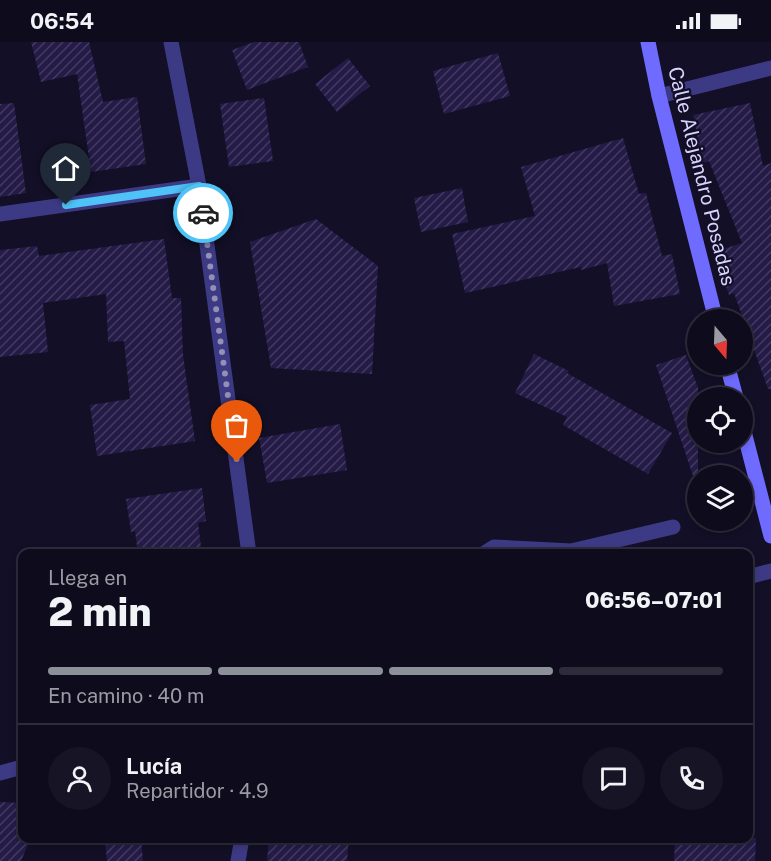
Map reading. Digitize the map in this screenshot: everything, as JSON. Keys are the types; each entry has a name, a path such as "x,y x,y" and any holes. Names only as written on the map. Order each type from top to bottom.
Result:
{"street":[{"path":"171,42 199,186 248,549"},
{"name":"Calle Alejandro Posadas","path":"648,42 659,96 713,309"},
{"path":"659,96 771,68"},
{"path":"0,214 199,186"},
{"path":"750,453 771,536"},
{"path":"580,549 673,527"},
{"path":"492,549 495,547 533,549"},
{"path":"753,576 771,572"},
{"path":"0,773 18,768"},
{"path":"238,861 241,843"}],"building":[{"path":"31,42 89,42 103,102 137,97 146,164 91,172 77,74 41,82"},
{"path":"254,42 299,42 308,67 247,90 232,50"},
{"path":"498,53 510,96 444,114 433,71"},
{"path":"348,58 370,86 337,112 315,84"},
{"path":"264,98 273,161 229,167 220,104"},
{"path":"14,103 26,193 0,197 0,104"},
{"path":"750,103 763,166 771,163 771,389 768,389 753,347 753,309 740,309 734,293 729,295 714,252 742,243 709,161 703,163 693,115"},
{"path":"623,138 639,194 646,193 662,256 672,254 680,294 614,306 607,263 465,293 452,234 535,216 521,167"},
{"path":"462,188 468,222 421,232 414,198"},
{"path":"316,219 378,266 372,374 271,368 250,242"},
{"path":"164,239 172,298 181,298 183,355 195,441 97,456 90,405 130,399 124,341 108,342 106,294 43,303 48,352 0,357 0,250 37,246 39,256"},
{"path":"534,354 569,371 567,373 672,433 648,474 563,425 567,417 515,393"},
{"path":"686,355 687,375 693,375 698,387 687,387 687,453 698,453 698,465 689,465 656,365"},
{"path":"340,424 347,470 267,483 259,438"},
{"path":"202,488 206,521 198,523 201,549 137,549 135,531 131,532 126,499"},
{"path":"0,802 18,803 18,843 29,843 21,861 0,861"},
{"path":"753,838 756,838 755,861 674,861 675,843 753,843"},
{"path":"105,843 141,843 143,861 107,861"},
{"path":"269,843 349,843 347,861 267,861"}],"way so far":[{"path":"203,213 237,462"}],"route":[{"path":"66,205 199,186 203,213"}]}
